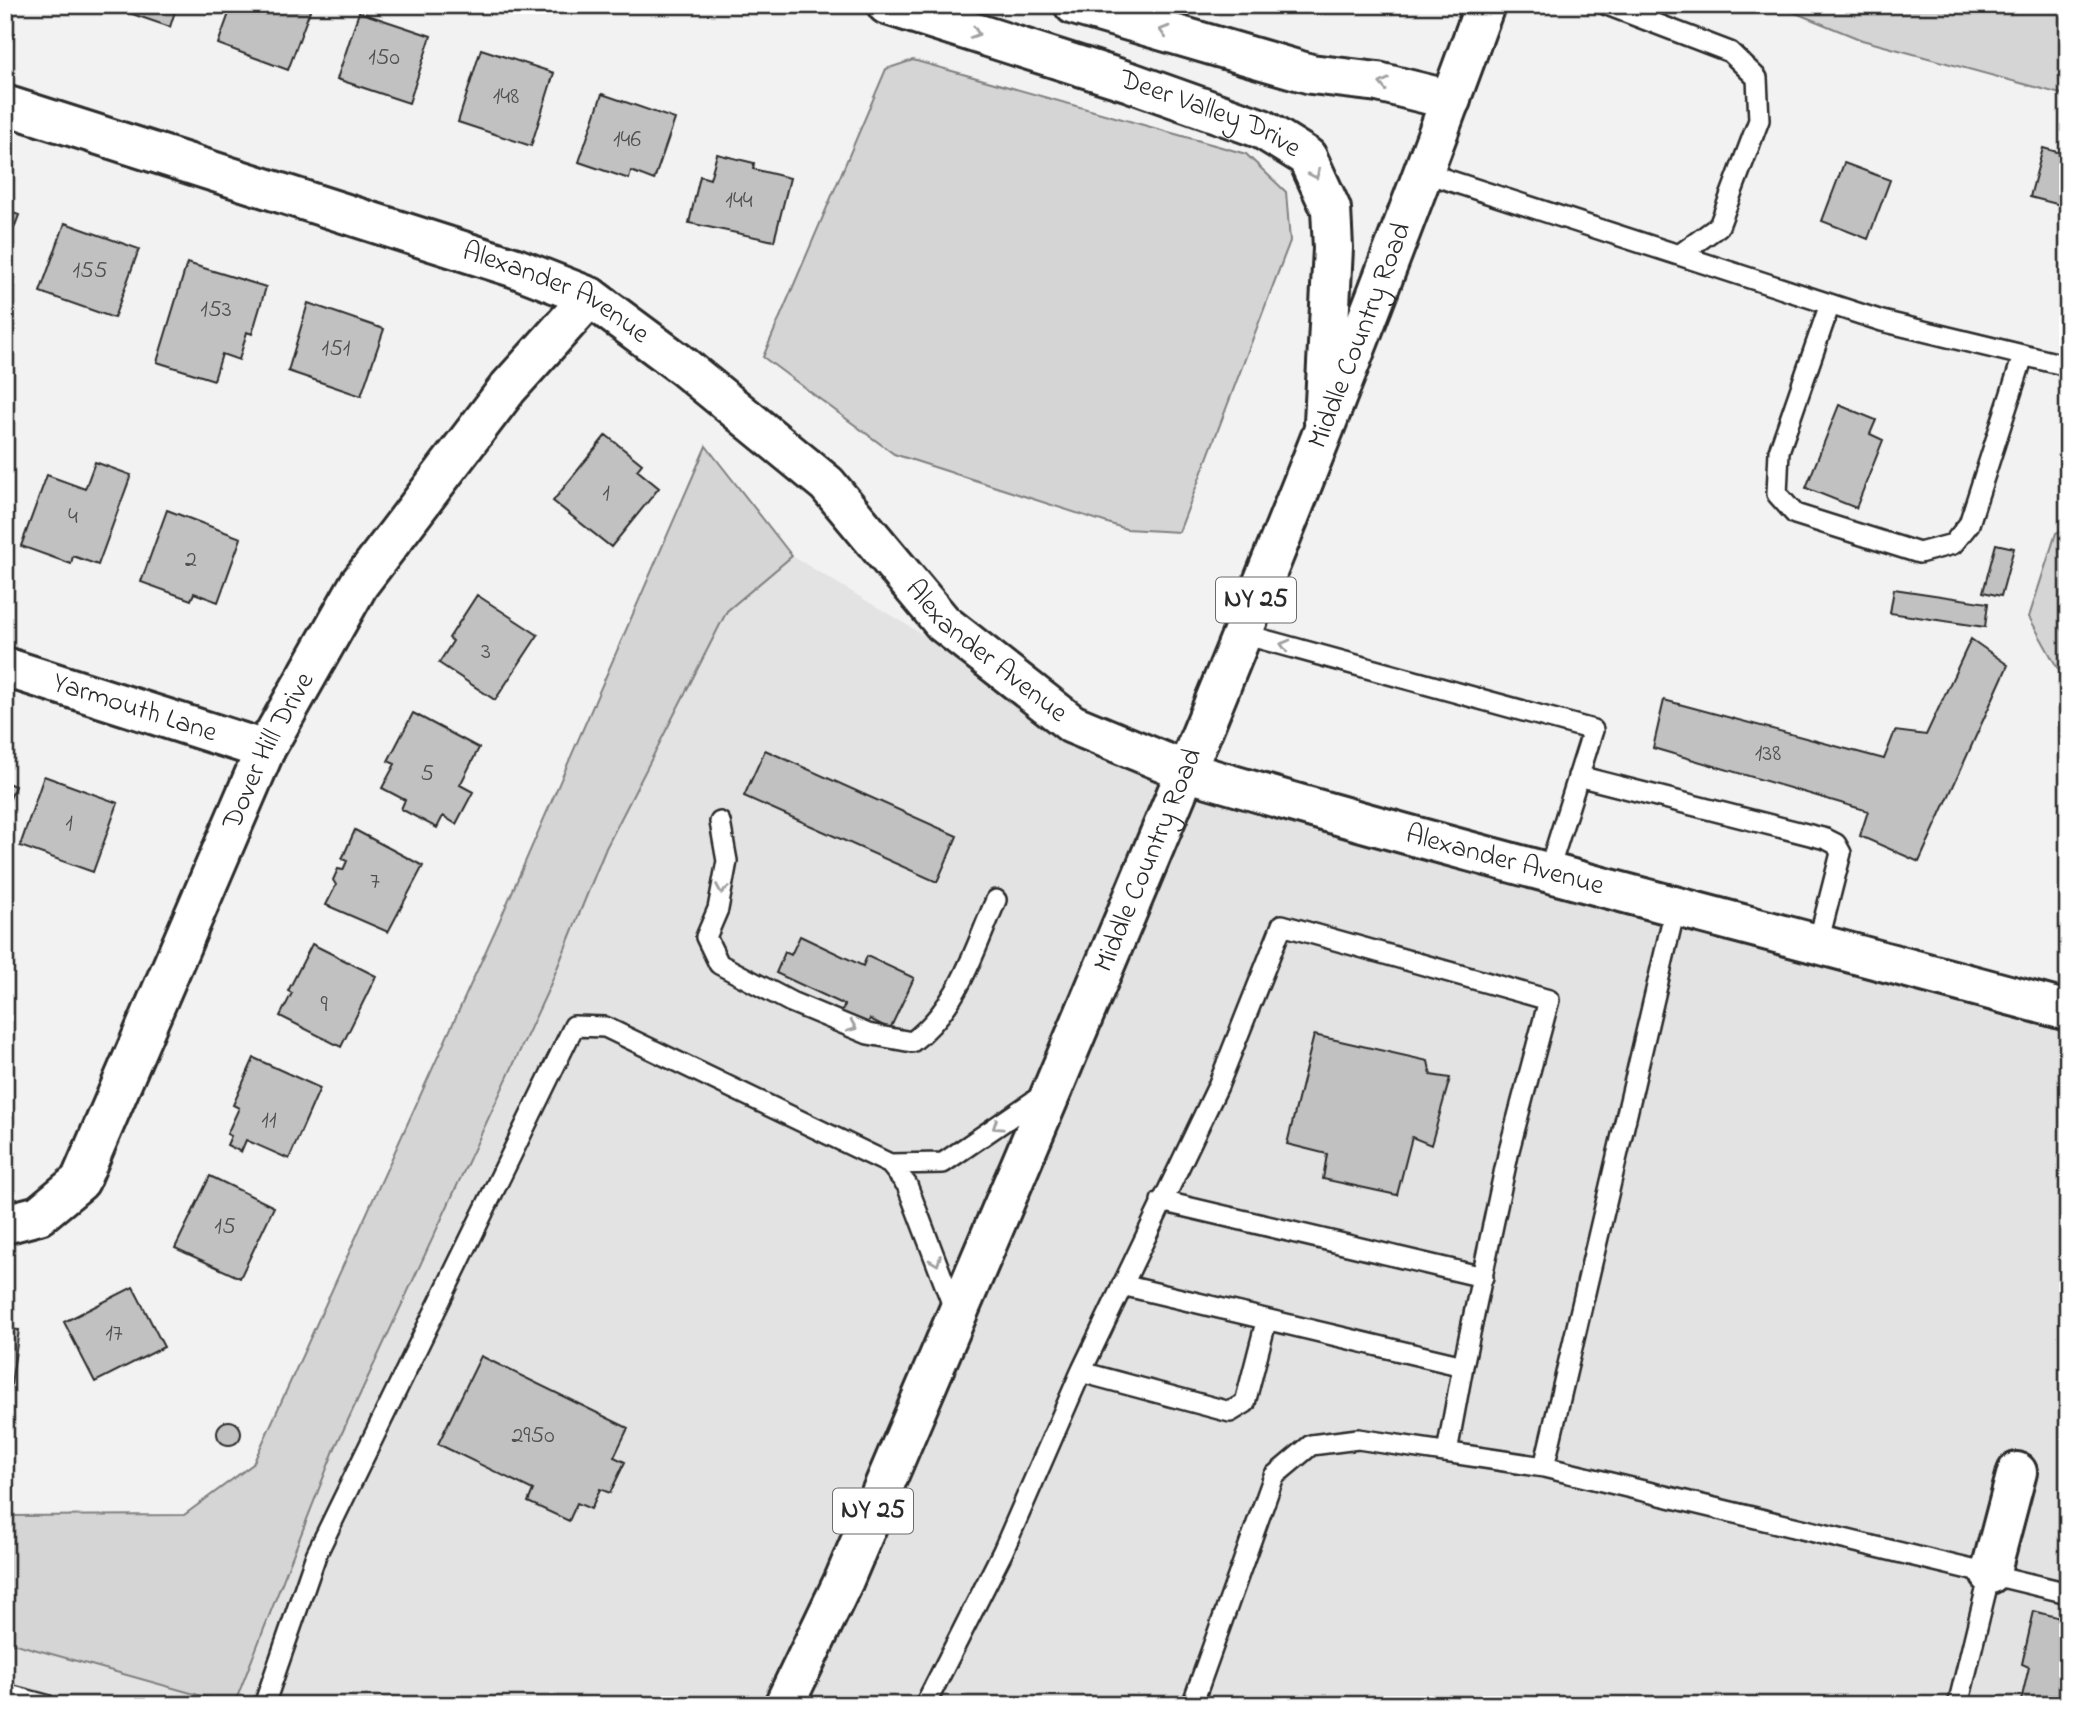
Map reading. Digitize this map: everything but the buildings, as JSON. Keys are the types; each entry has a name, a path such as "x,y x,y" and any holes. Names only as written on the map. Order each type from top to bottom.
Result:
{"street":[{"name":"Deer Valley Drive","path":"887,5 1130,82 1262,129 1307,157 1331,209 1324,428"},
{"path":"1074,5 1311,74 1378,82 1451,100"},
{"name":"Middle Country Road","path":"784,1705 844,1580 1188,772 1426,173 1485,5"},
{"name":"Alexander Avenue","path":"5,105 516,268 590,297 683,366 827,484 943,623 1072,724 1188,772 1432,843 1676,905 2068,1011"},
{"name":"Dover Hill Drive","path":"5,1224 39,1215 80,1181 265,750 359,584 508,388 590,297"},
{"name":"Yarmouth Lane","path":"5,667 265,750"},
{"path":"1990,1574 2017,1472"}],"lane":[{"path":"1607,5 1730,52 1757,78 1759,120 1719,226 1679,255"},
{"path":"1426,173 1882,321 2068,366"},
{"path":"1830,304 1779,451 1777,494 1796,514 1919,553 1953,544 1969,524 2023,356"},
{"path":"1243,634 1593,730 1548,873"},
{"path":"1578,776 1836,844 1841,853 1818,943"},
{"path":"720,822 727,861 718,909 706,937 719,964 791,1002 868,1034 912,1042 934,1025 955,996 996,900"},
{"path":"1544,1467 1676,905"},
{"path":"925,1705 1003,1551 1122,1285 1218,1086 1282,925 1549,1000 1508,1150 1447,1452"},
{"path":"264,1705 316,1555 575,1026 605,1027 890,1164 907,1185 957,1315"},
{"path":"890,1164 943,1163 1054,1088"},
{"path":"1161,1202 1483,1277"},
{"path":"1122,1285 1266,1322 1463,1366"},
{"path":"1082,1372 1230,1412 1245,1403 1266,1322"},
{"path":"1192,1705 1274,1476 1311,1445 1358,1439 1544,1467 2068,1593"},
{"path":"1958,1705 1990,1574"},
{"path":"5,1694 46,1705"}],"shaded area":[{"path":"1776,5 2068,5 2068,96 1862,40"},
{"path":"913,60 1246,154 1286,192 1290,241 1179,532 1126,529 894,454 763,357 886,69"},
{"path":"706,446 792,556 727,611 606,848 549,988 335,1448 234,1705 5,1641 5,1516 184,1515 253,1464 499,922"},
{"path":"2068,527 2068,672 2058,669 2029,617 2056,533"},
{"path":"792,556 1072,724 2068,1011 2068,1705 234,1705 335,1448 549,988 606,848 727,611"},
{"path":"5,1638 231,1705 5,1705"}]}
